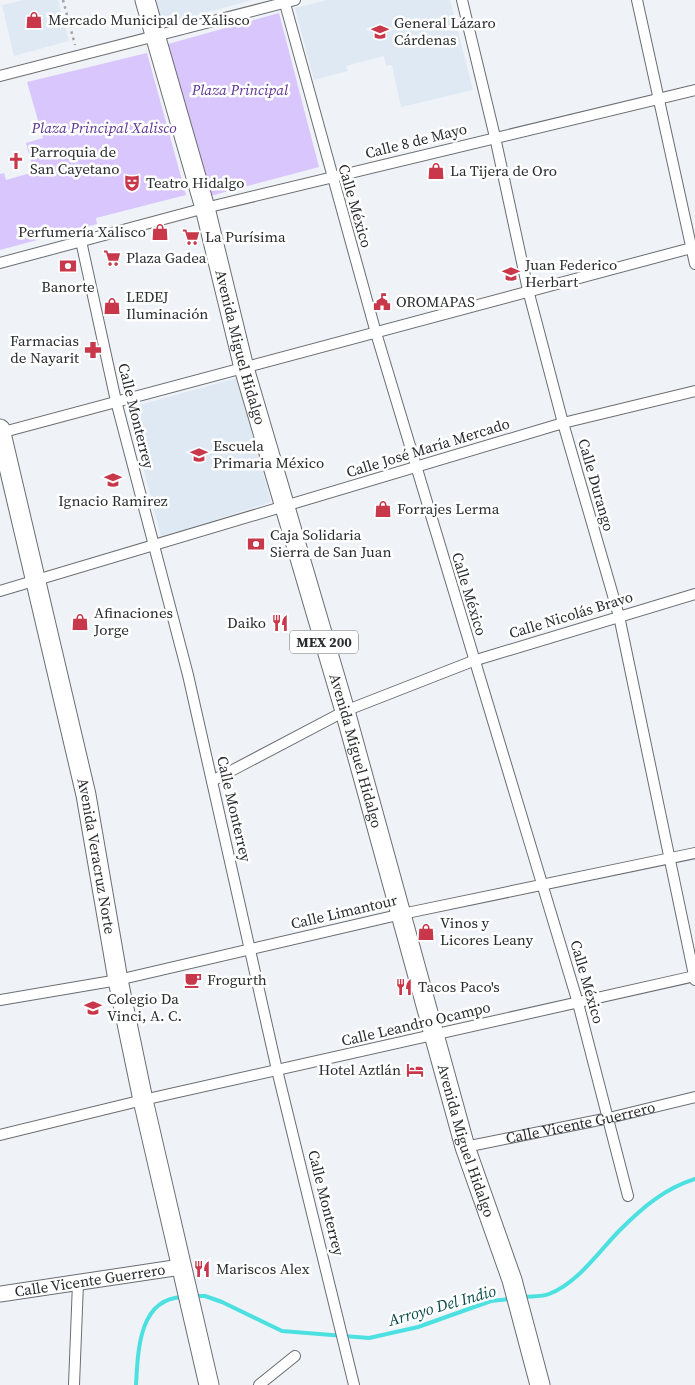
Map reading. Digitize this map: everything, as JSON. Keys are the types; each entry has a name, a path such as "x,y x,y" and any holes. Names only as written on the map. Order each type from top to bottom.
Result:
{"highway":[{"name":"Avenida Miguel Hidalgo","path":"145,0 205,208 244,368 283,508 402,914 465,1148 512,1280 540,1385"},
{"name":"Avenida Veracruz Norte","path":"0,432 37,580 86,795 118,980 143,1100 209,1385"}],"street":[{"path":"0,76 155,37 284,1 296,0"},
{"name":"Calle Durango","path":"462,0 495,137 528,290 563,423 619,616 695,977"},
{"path":"638,0 693,247 695,264"},
{"name":"Calle México","path":"284,1 331,177 415,466 578,1003 628,1196"},
{"name":"Calle 8 de Mayo","path":"0,263 205,208 695,90"},
{"name":"Calle Monterrey","path":"81,241 116,402 188,674 277,1070 348,1352 354,1385"},
{"path":"0,432 693,247"},
{"name":"Calle José María Mercado","path":"0,591 563,423 695,392"},
{"name":"Calle Nicolás Bravo","path":"212,781 344,711 473,661 695,594"},
{"name":"Calle Limantour","path":"0,1000 118,980 402,914 695,853"},
{"name":"Calle Leandro Ocampo","path":"0,1135 143,1100 695,977"},
{"name":"Calle Vicente Guerrero","path":"465,1148 609,1118 695,1097"},
{"name":"Calle Vicente Guerrero","path":"0,1294 78,1283 183,1275"},
{"path":"74,1385 78,1283"},
{"path":"259,1385 295,1356"}],"path":[{"path":"63,0 78,56"}],"shaded area":[{"name":"Mercado Municipal de Xalisco","path":"24,0 58,0 69,41 14,56 2,5"},
{"path":"154,0 252,0 161,25"},
{"name":"General Lázaro Cárdenas","path":"327,0 450,0 473,90 401,107 392,65 386,66 384,56 346,66 348,71 314,80 295,8"},
{"name":"Escuela Primaria México","path":"237,378 271,502 161,537 128,408"}],"green space":[{"name":"Plaza Principal","path":"279,13 319,167 210,196 168,44"},
{"name":"Plaza Principal Xalisco","path":"147,53 186,195 96,218 97,224 0,250 0,174 4,173 6,180 34,172 26,143 43,138 27,82"}],"waterway":[{"name":"Arroyo Del Indio","path":"523,1297 546,1295 560,1289 588,1266 620,1230 646,1206 673,1188 695,1179"},
{"name":"Arroyo Del Indio","path":"194,1296 205,1296 222,1302 282,1331 369,1338 418,1327 491,1301 511,1299"},
{"name":"Arroyo Del Indio","path":"136,1385 140,1344 143,1330 149,1317 157,1307 167,1300 182,1297"}],"place":[{"name":"Mercado Municipal de Xalisco","path":"34,20"},
{"name":"General Lázaro Cárdenas","path":"380,32"},
{"name":"Parroquia de San Cayetano","path":"16,161"},
{"name":"La Tijera de Oro","path":"436,171"},
{"name":"Teatro Hidalgo","path":"132,183"},
{"name":"Perfumería Xalisco","path":"160,232"},
{"name":"La Purísima","path":"191,237"},
{"name":"Plaza Gadea","path":"112,258"},
{"name":"Banorte","path":"68,266"},
{"name":"Juan Federico Herbart","path":"511,274"},
{"name":"OROMAPAS","path":"382,302"},
{"name":"LEDEJ Iluminación","path":"112,306"},
{"name":"Farmacias de Nayarit","path":"93,350"},
{"name":"Escuela Primaria México","path":"199,455"},
{"name":"Ignacio Ramirez","path":"113,480"},
{"name":"Forrajes Lerma","path":"383,509"},
{"name":"Caja Solidaria Sierra de San Juan","path":"256,544"},
{"name":"Afinaciones Jorge","path":"80,622"},
{"name":"Daiko","path":"280,623"},
{"name":"Vinos y Licores Leany","path":"426,932"},
{"name":"Frogurth","path":"193,980"},
{"name":"Tacos Paco's","path":"404,987"},
{"name":"Colegio Da Vinci, A. C.","path":"93,1008"},
{"name":"Hotel Aztlán","path":"415,1070"},
{"name":"Mariscos Alex","path":"202,1269"}]}
